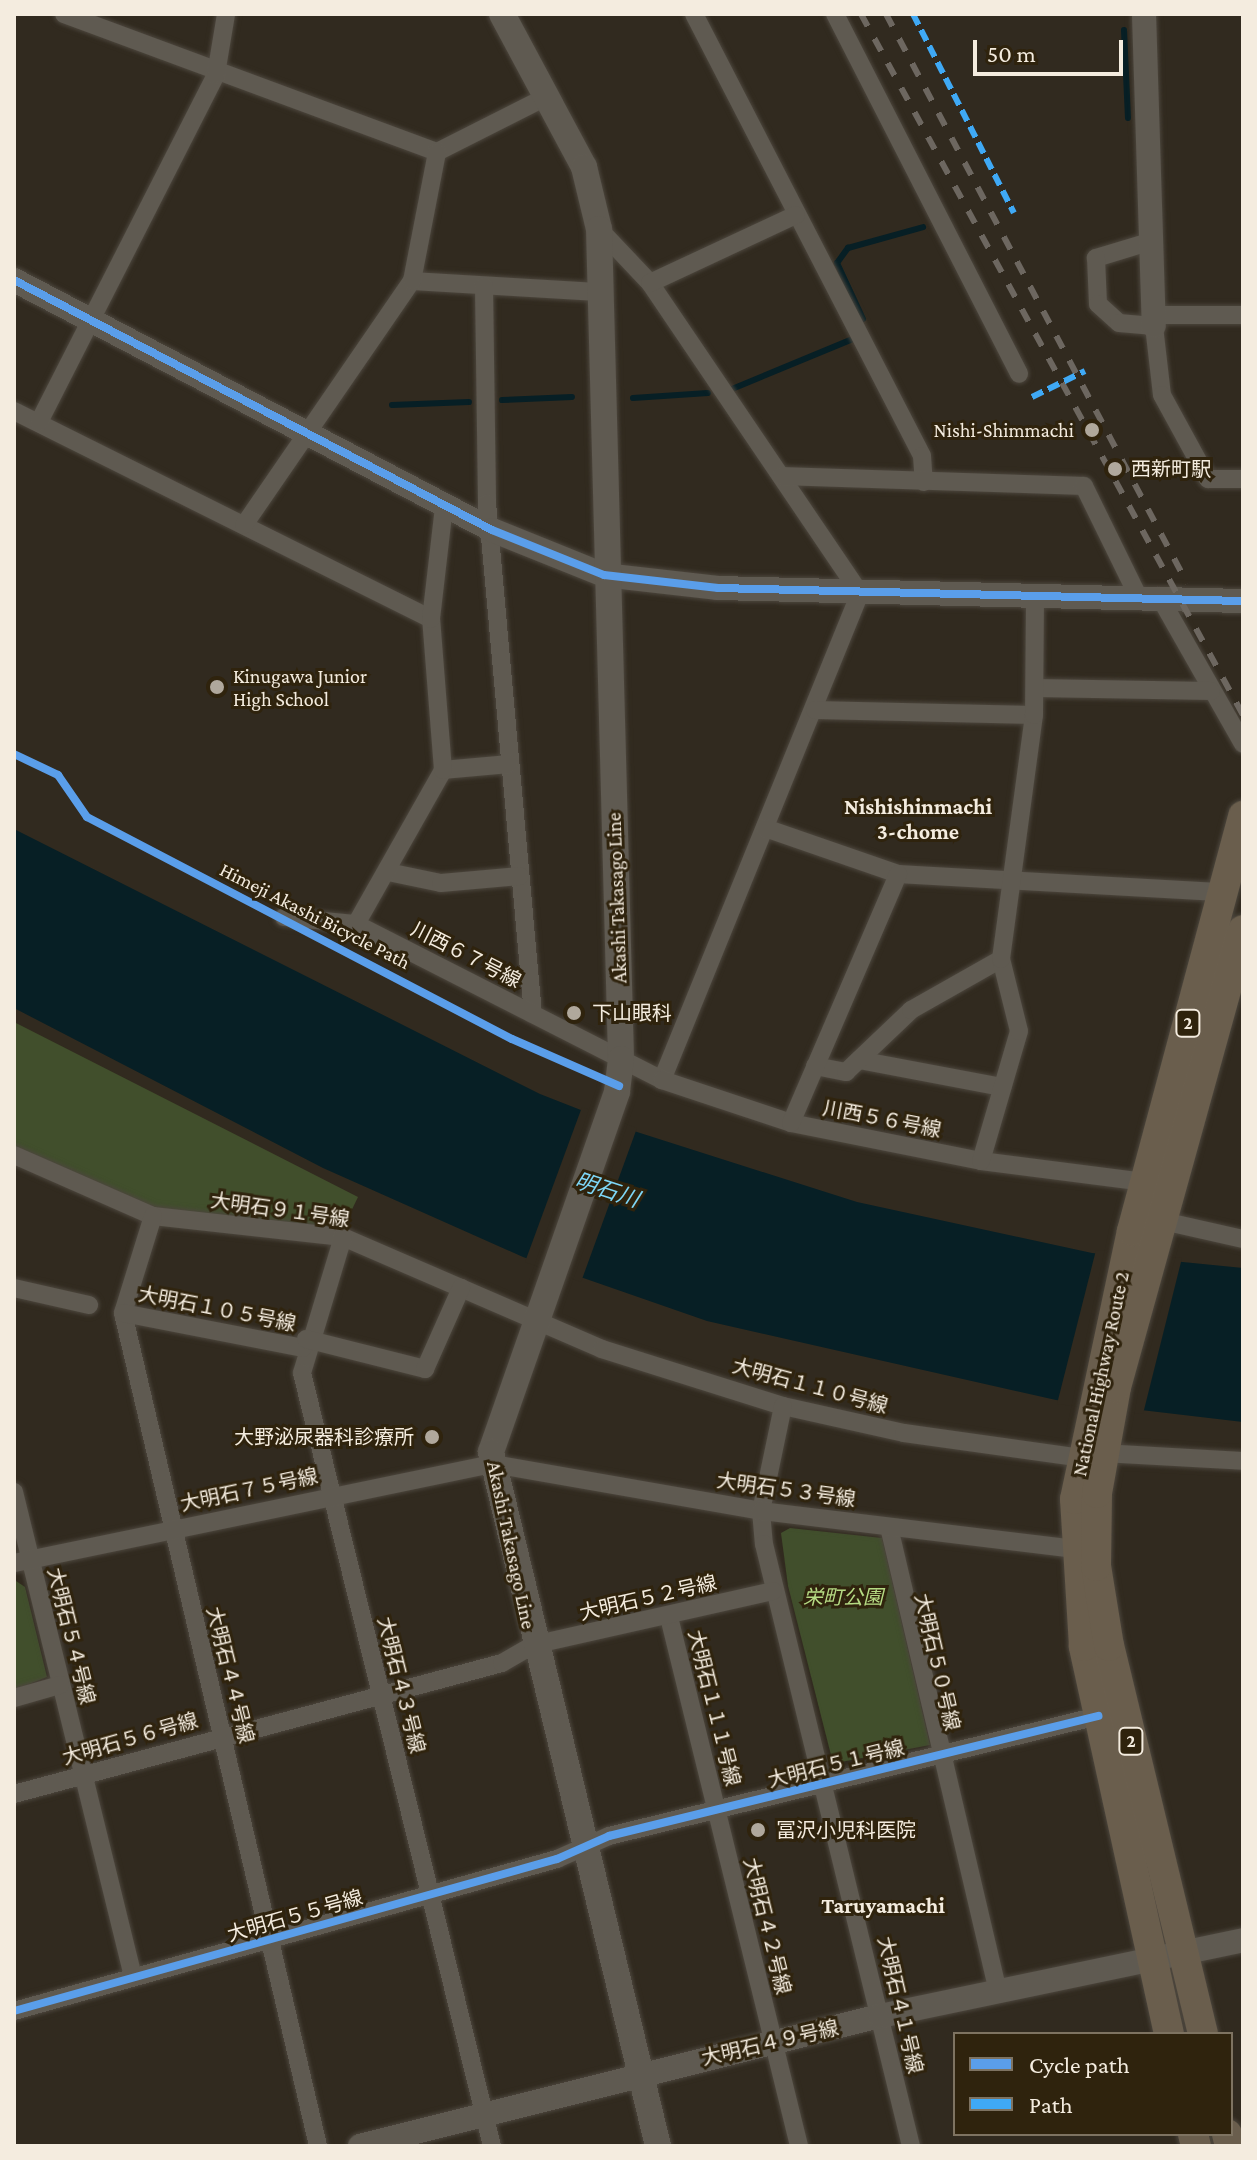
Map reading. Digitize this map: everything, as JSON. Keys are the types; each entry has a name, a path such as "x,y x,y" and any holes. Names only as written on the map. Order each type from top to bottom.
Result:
{"highway":[{"name":"National Highway Route 2","path":"1151,1229 1145,1182 1243,816"},
{"name":"National Highway Route 2","path":"1169,2032 1098,1716 1075,1549 1092,1449 1151,1229 1243,930"},
{"name":"National Highway Route 2","path":"1092,1449 1098,1579 1203,2032"}],"main road":[{"name":"Akashi Takasago Line","path":"502,14 584,167 599,229 604,575 621,1059 617,1092 498,1423 493,1464 533,1645 658,2146"}],"street":[{"path":"64,14 216,74 437,152 546,97"},
{"path":"39,422 216,74 226,14"},
{"path":"835,14 1019,374"},
{"path":"1144,14 1154,321 1162,395 1208,479 1243,479"},
{"path":"699,15 796,215 922,456 924,482"},
{"path":"244,525 412,281 437,152"},
{"path":"650,283 796,215"},
{"path":"599,229 650,283 860,593"},
{"path":"1152,241 1096,258 1092,280 1098,304 1119,323 1243,315"},
{"path":"14,280 93,318 444,506 492,530 604,575 860,593 1148,596 1243,601"},
{"path":"412,281 598,292"},
{"path":"484,286 492,530 509,764 533,1014"},
{"path":"14,411 431,619"},
{"path":"782,476 1084,486 1148,596 1243,744"},
{"path":"356,924 443,770 431,619 444,506"},
{"path":"662,1080 860,593"},
{"path":"981,1161 1019,1031 1001,959 1014,882 1034,715 1035,596"},
{"path":"1035,688 1211,691"},
{"path":"815,710 1034,715"},
{"path":"443,770 509,764"},
{"path":"765,828 898,874 1223,892"},
{"path":"388,872 441,883 520,876"},
{"path":"791,1123 898,874"},
{"name":"川西６７号線","path":"284,917 356,924 621,1059"},
{"path":"815,1066 846,1072 911,1010 1001,959"},
{"name":"川西５６号線","path":"621,1059 662,1080 791,1123 981,1161 1145,1182"},
{"path":"859,1060 1002,1087"},
{"name":"大明石９１号線","path":"15,1157 153,1216 343,1237 461,1288 540,1313"},
{"path":"123,1313 153,1216"},
{"path":"1151,1229 1243,1239"},
{"name":"大明石４３号線","path":"343,1237 305,1344 302,1373 492,2146"},
{"path":"14,1288 89,1305"},
{"name":"大明石１０５号線","path":"123,1313 305,1344 425,1369 461,1288"},
{"name":"大明石４４号線","path":"123,1313 318,2146"},
{"name":"大明石１１０号線","path":"540,1313 783,1406 904,1433 1243,1461"},
{"name":"大明石４１号線","path":"783,1406 761,1511 773,1591 824,1783 911,2146"},
{"name":"大明石７５号線","path":"22,1561 331,1494 493,1464"},
{"name":"大明石５３号線","path":"493,1464 761,1511 1075,1549"},
{"name":"大明石５４号線","path":"14,1492 22,1561 60,1685 133,1977"},
{"name":"大明石５０号線","path":"889,1527 998,1991"},
{"name":"大明石５２号線","path":"533,1645 669,1617 773,1591"},
{"name":"大明石１１１号線","path":"669,1617 716,1809"},
{"name":"大明石５６号線","path":"14,1794 502,1663 533,1645"},
{"path":"14,1698 60,1685"},
{"name":"大明石５１号線","path":"583,1848 716,1809 1098,1716"},
{"name":"大明石４２号線","path":"716,1809 799,2146"},
{"name":"大明石５５号線","path":"14,2011 430,1895 583,1848"},
{"name":"大明石４９号線","path":"360,2146 640,2073 880,2016 1243,1940"}],"green space":[{"path":"14,1022 358,1197 343,1228 154,1208 14,1146"},
{"name":"栄町公園","path":"790,1528 882,1538 930,1745 841,1762 831,1755 788,1586 781,1533"},
{"path":"16,1581 25,1587 47,1677 14,1690"}],"water":[{"name":"明石川","path":"14,829 540,1094 637,1132 857,1202 1092,1253 1243,1268 1243,1422 1056,1400 707,1321 523,1257 323,1168 14,1008"}],"pier":[{"path":"582,1107 637,1128 581,1282 525,1262"},
{"path":"1096,1250 1182,1258 1143,1414 1057,1404"}],"waterway":[{"path":"1124,30 1128,118"},
{"path":"863,319 837,263 848,248 923,227"},
{"path":"732,389 853,339"},
{"path":"633,398 708,393"},
{"path":"502,400 572,397"},
{"path":"392,405 469,402"}],"railway":[{"path":"861,14 1243,715"},
{"path":"886,14 1187,583"}],"marked path":[{"path":"913,14 1014,213"},
{"path":"1032,397 1085,371"}],"cycle path":[{"path":"14,280 492,530 604,575 718,588 1243,601"},
{"name":"Himeji Akashi Bicycle Path","path":"14,754 58,775 87,817 512,1039 619,1086"},
{"path":"14,2011 557,1859 609,1836 1098,1716"}],"place":[{"name":"Nishi-Shimmachi","path":"1092,430"},
{"name":"西新町駅","path":"1115,469"},
{"name":"Kinugawa Junior High School","path":"217,687"},
{"name":"下山眼科","path":"574,1013"},
{"name":"大野泌尿器科診療所","path":"432,1437"},
{"name":"冨沢小児科医院","path":"758,1830"}],"district":[{"name":"Nishishinmachi 3-chome","path":"918,818"},
{"name":"Taruyamachi","path":"883,1906"}]}
